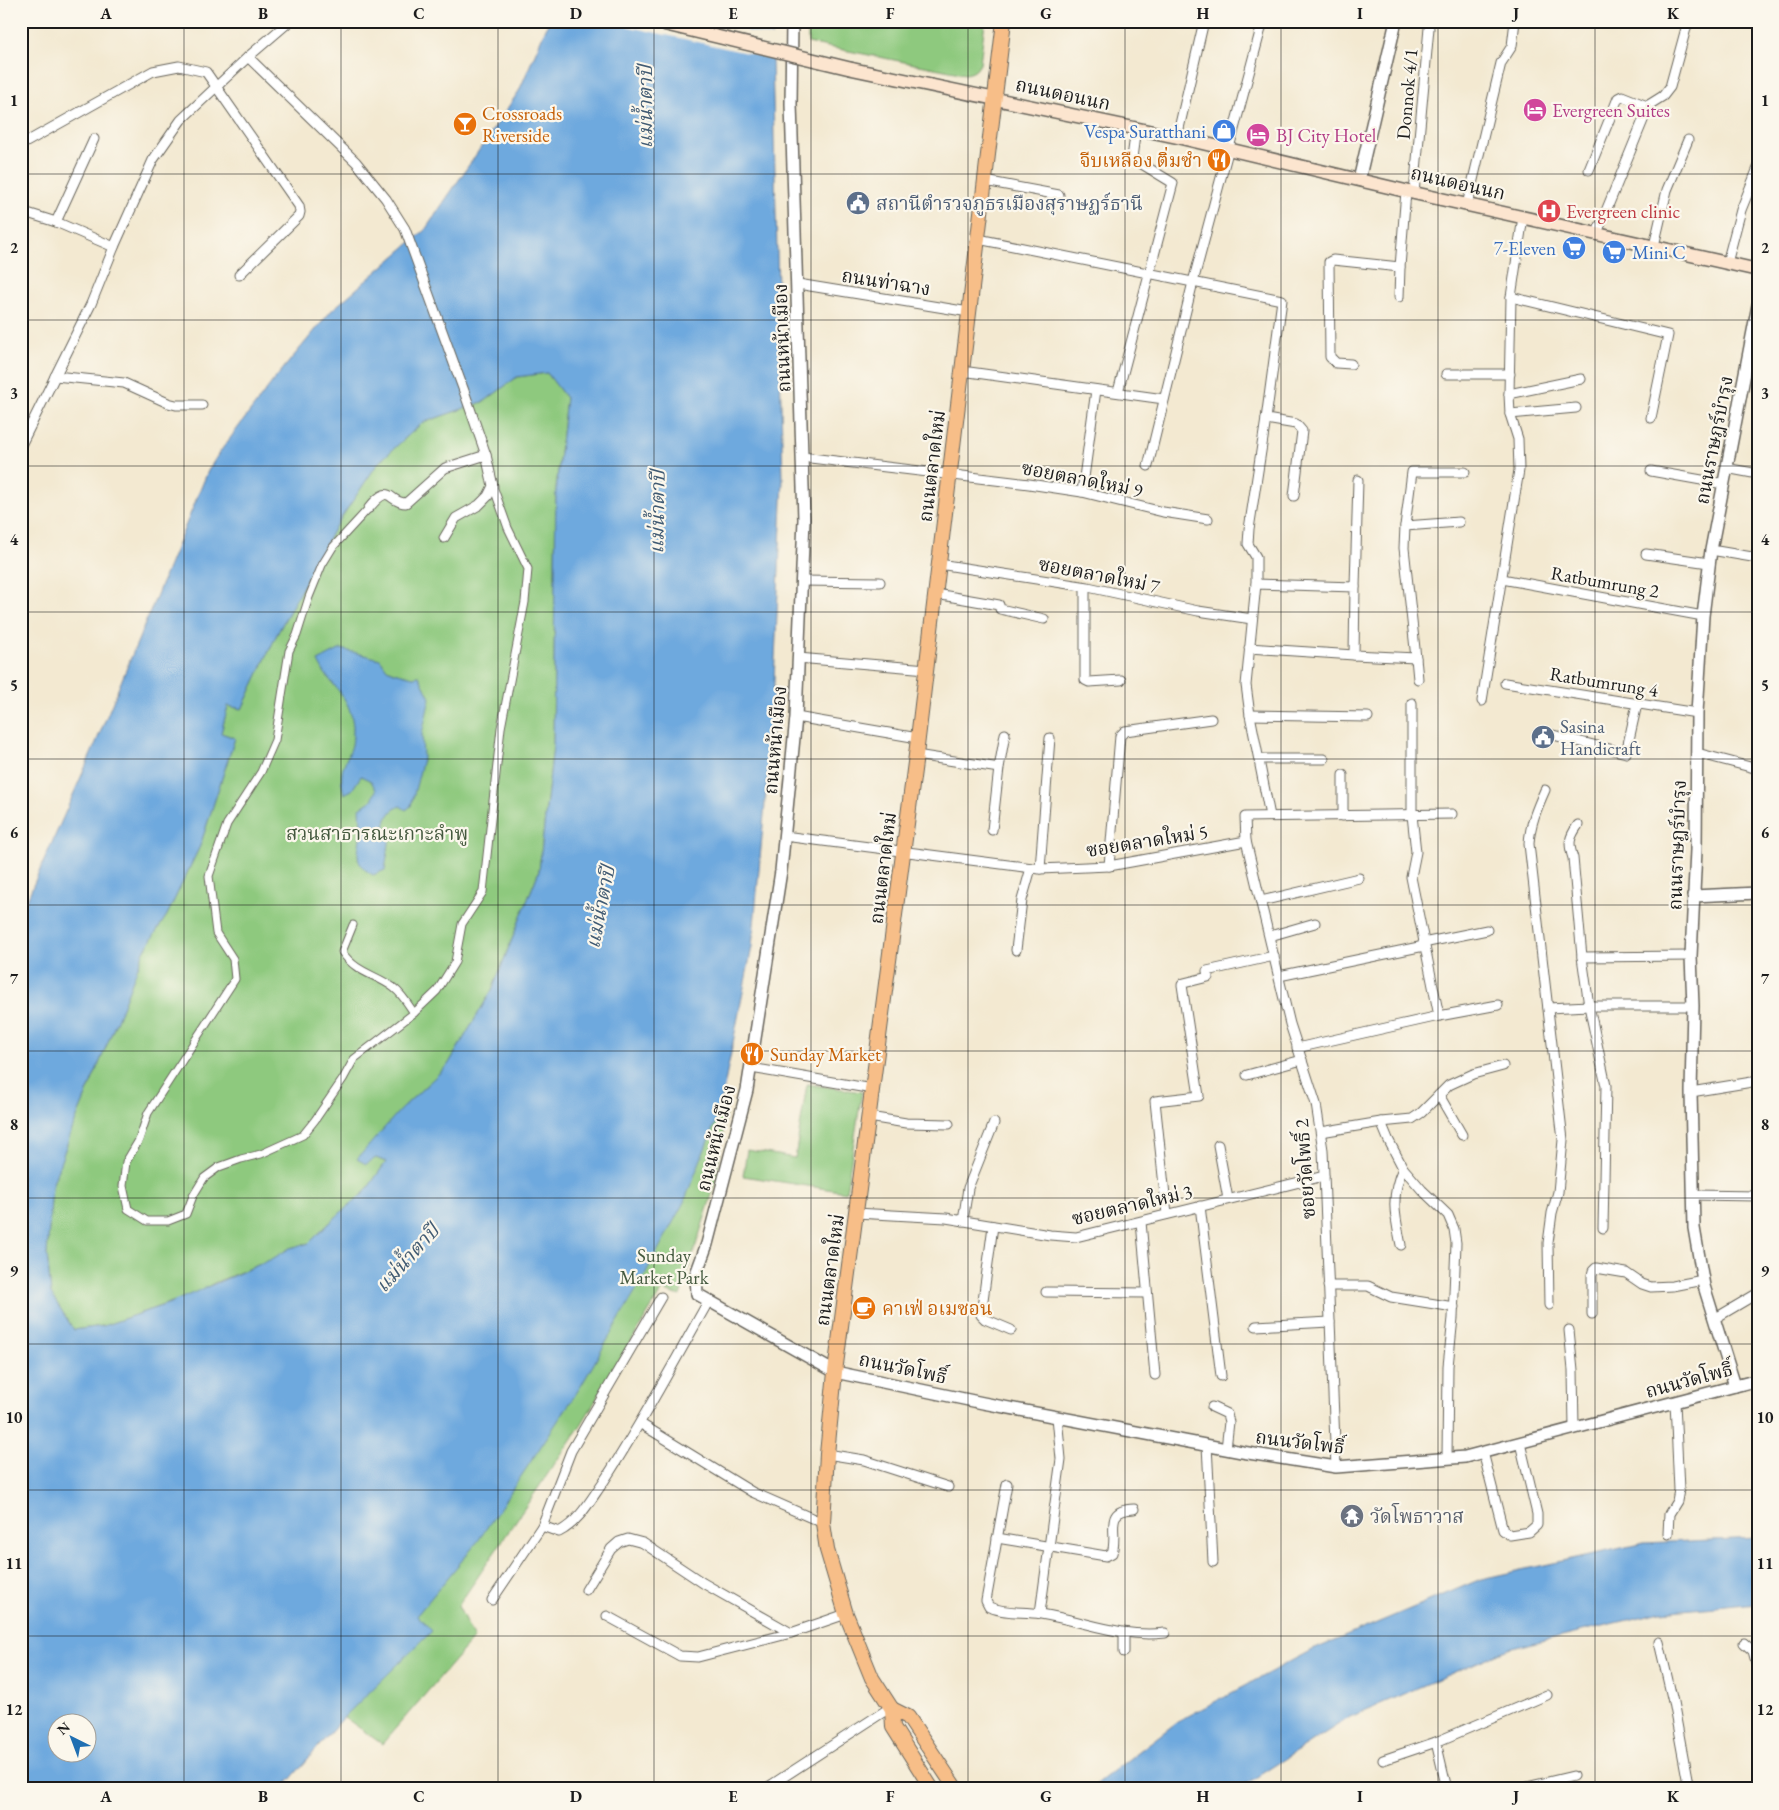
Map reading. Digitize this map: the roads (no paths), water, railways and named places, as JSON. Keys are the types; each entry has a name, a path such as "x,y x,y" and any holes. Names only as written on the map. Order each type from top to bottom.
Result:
{"main road":[{"name":"ถนนดอนนก","path":"652,21 852,68 1177,137 1410,192 1758,270"},
{"name":"ถนนตลาดใหม่","path":"892,1708 872,1678 846,1614 826,1550 823,1523 827,1454 835,1372 936,594 1004,21"},
{"path":"892,1708 893,1727 932,1789"},
{"path":"892,1708 908,1717 956,1789"}],"street":[{"path":"21,445 25,429 55,376 91,304 153,160 181,120 248,57 290,21"},
{"name":"ถนนหน้าเมือง","path":"708,1302 697,1294 696,1274 707,1244 751,1068 780,871 796,717 804,520 791,104 792,21"},
{"path":"1177,137 1204,21"},
{"path":"1148,466 1193,282 1263,21"},
{"path":"1359,180 1396,21"},
{"path":"1467,204 1501,62 1512,46 1515,21"},
{"path":"1597,233 1644,118 1647,106 1663,96 1670,87 1688,21"},
{"name":"Donnok 4/1","path":"1399,297 1400,267 1429,28"},
{"path":"248,57 350,156 386,199 405,229 464,391 486,455 493,486 508,528 528,569 525,602 501,728 483,892 462,924 455,962 437,991 414,1013 354,1059 343,1079 303,1135 261,1154 219,1167 204,1178 193,1196 186,1214 168,1221 146,1221 128,1209 123,1186 126,1162 139,1140 148,1113 235,979 233,959 216,933 209,876 227,824 261,772 275,740 289,651 297,635 309,596 322,565 333,547 377,498 385,495 393,496 400,503 406,503 445,468 486,455"},
{"path":"21,145 153,71 178,66 206,72 299,206 300,212 239,275"},
{"path":"1589,170 1618,98 1622,96 1647,106"},
{"path":"1118,392 1173,184 1132,158 1136,128"},
{"path":"56,222 94,139"},
{"path":"1654,246 1667,190 1688,140"},
{"path":"1727,262 1741,210 1758,168"},
{"path":"986,181 1059,195"},
{"path":"21,211 56,222 114,247"},
{"path":"1482,701 1519,470 1518,439 1510,414 1509,394 1511,297 1523,217"},
{"path":"978,239 1282,300 1248,544 1256,557 1256,584 1246,685 1270,816 1452,814"},
{"path":"1351,364 1336,363 1330,357 1329,262 1333,260 1400,267"},
{"name":"ถนนท่าฉาง","path":"798,284 969,312"},
{"path":"1511,297 1668,335 1651,418"},
{"name":"ถนนราษฎร์บำรุง","path":"1735,1386 1703,1280 1694,1228 1691,956 1696,850 1697,713 1703,616 1711,550 1758,305"},
{"path":"962,371 1164,399"},
{"path":"1446,374 1510,374"},
{"path":"55,376 124,383 168,403 176,405 202,405"},
{"path":"1509,394 1581,379"},
{"path":"1082,492 1096,390"},
{"path":"1510,414 1576,408"},
{"path":"1266,419 1296,424 1302,431 1294,496"},
{"name":"ซอยตลาดใหม่ 9","path":"802,457 1082,492 1163,512 1208,519"},
{"path":"1726,468 1758,474"},
{"path":"1651,471 1724,484"},
{"path":"1418,678 1404,548 1412,472 1465,472"},
{"path":"1354,655 1358,480"},
{"path":"444,538 456,518 479,505 488,496 493,486"},
{"path":"1405,526 1459,522"},
{"path":"1711,550 1758,558"},
{"path":"1646,554 1710,563"},
{"name":"ซอยตลาดใหม่ 7","path":"939,564 1085,586 1198,611 1252,619"},
{"name":"Ratbumrung 2","path":"1502,579 1703,616"},
{"path":"801,581 880,582"},
{"path":"1256,584 1356,587"},
{"path":"1085,586 1083,618 1085,680 1089,682 1121,680"},
{"path":"936,594 1000,605 1000,609 1044,619"},
{"path":"1249,648 1416,658"},
{"path":"798,658 926,669"},
{"name":"Ratbumrung 4","path":"1505,683 1697,713"},
{"path":"1412,703 1412,815 1416,852 1411,877 1439,1016"},
{"path":"1552,734 1626,753 1637,704"},
{"path":"1250,715 1368,717"},
{"path":"796,717 918,738"},
{"path":"1109,866 1120,736 1125,731 1211,718"},
{"path":"992,830 1005,734"},
{"path":"1016,950 1022,900 1036,868 1050,738"},
{"path":"1697,753 1758,769"},
{"path":"916,755 999,768"},
{"path":"1259,759 1324,759"},
{"path":"1343,775 1343,816"},
{"path":"1545,790 1533,818 1529,844 1562,1140 1558,1192 1552,1213 1548,1243 1549,1305"},
{"name":"ซอยวัดโพธิ์ 2","path":"1270,816 1245,817 1246,841 1290,1024 1316,1104 1321,1132 1336,1467"},
{"path":"1578,825 1570,836 1569,847 1573,858 1582,958 1589,1006 1606,1086 1603,1228"},
{"name":"ซอยตลาดใหม่ 5","path":"784,836 1036,868 1109,866 1246,841"},
{"path":"1261,901 1359,878"},
{"path":"1693,896 1758,893"},
{"path":"1270,936 1315,923"},
{"path":"353,925 342,952 348,961 371,976 394,987 414,1013"},
{"path":"1279,976 1487,930"},
{"path":"1167,1214 1156,1101 1199,1096 1182,985 1208,977 1207,971 1274,956"},
{"path":"1582,958 1691,956"},
{"path":"1298,1048 1498,1004"},
{"path":"1548,1008 1693,1006"},
{"path":"1248,1075 1302,1060"},
{"path":"1321,1132 1412,1119 1421,1113 1445,1088 1473,1074 1503,1066"},
{"path":"751,1068 873,1088"},
{"path":"1692,1092 1758,1080"},
{"path":"1439,1095 1462,1135"},
{"path":"869,1116 906,1123 949,1124"},
{"path":"1381,1122 1404,1168 1422,1190 1448,1215 1454,1230 1456,1243 1454,1307 1448,1366 1447,1458"},
{"path":"962,1221 968,1188 994,1123"},
{"path":"1218,1144 1228,1199"},
{"path":"1402,1245 1394,1204 1396,1187 1404,1168"},
{"name":"ซอยตลาดใหม่ 3","path":"856,1213 946,1218 1050,1235 1076,1237 1324,1176"},
{"path":"1693,1195 1758,1196"},
{"path":"1200,1206 1221,1376"},
{"path":"1141,1222 1155,1375"},
{"path":"993,1226 981,1315 985,1319 1011,1330"},
{"path":"1592,1314 1592,1273 1596,1268 1626,1273 1645,1286 1650,1287 1672,1286 1703,1280"},
{"path":"1328,1286 1368,1286 1392,1297 1454,1307"},
{"path":"1046,1292 1147,1292"},
{"path":"1714,1319 1758,1293"},
{"path":"492,1600 542,1526 571,1450 661,1298"},
{"path":"542,1526 559,1532 571,1525 594,1495 641,1424 708,1302 835,1372"},
{"path":"1256,1326 1330,1322"},
{"path":"1569,1330 1573,1370 1574,1428"},
{"name":"ถนนวัดโพธิ์","path":"835,1372 1057,1417 1226,1449 1336,1467 1465,1457 1758,1380"},
{"path":"1668,1534 1668,1514 1678,1501 1680,1490 1675,1402"},
{"path":"1212,1407 1227,1414 1229,1422 1226,1449"},
{"path":"1040,1613 1061,1459 1057,1417"},
{"path":"641,1424 752,1492 823,1523"},
{"path":"1483,1452 1503,1530 1510,1535 1529,1532 1537,1525 1537,1514 1520,1443"},
{"path":"1207,1445 1213,1562"},
{"path":"827,1454 864,1460 948,1487"},
{"path":"1007,1484 986,1601 989,1607 998,1611 1040,1613 1124,1633 1146,1636 1165,1633"},
{"path":"997,1538 1106,1556 1112,1553 1114,1546 1114,1517 1117,1512 1125,1509 1134,1509"},
{"path":"586,1590 611,1549 619,1542 628,1539 643,1543 703,1583 791,1633"},
{"path":"607,1616 680,1656 698,1657 791,1633 846,1614"},
{"path":"1124,1633 1124,1652"},
{"path":"1659,1642 1673,1702 1689,1789"},
{"path":"1744,1643 1752,1651 1758,1669"},
{"path":"1383,1760 1436,1742 1547,1695"},
{"path":"765,1789 892,1708"},
{"path":"1436,1742 1447,1789"},
{"path":"1519,1789 1573,1776"}],"water":[{"name":"แม่น้ำตาปี","path":"549,21 771,21 783,479 772,726 752,947 719,1113 684,1202 581,1386 478,1541 417,1615 432,1631 344,1717 282,1789 21,1789 21,913 95,745 208,471 219,453 273,381 332,310 425,230 519,91","holes":["547,373 566,398 556,489 553,746 539,871 492,990 448,1065 400,1110 357,1159 366,1164 376,1158 386,1162 365,1192 309,1243 290,1248 272,1259 170,1303 103,1326 74,1330 51,1294 47,1254 52,1186 73,1127 144,951 167,915 200,846 235,738 221,733 228,706 242,709 276,636 335,527 378,463 422,423 485,401 517,377"]},
{"path":"341,649 380,659 387,669 394,672 413,677 419,676 430,698 422,734 423,759 411,806 406,810 400,806 393,810 386,819 385,829 390,837 385,870 373,875 361,865 358,855 361,829 360,808 372,800 376,790 371,781 361,776 352,790 344,794 342,773 352,743 353,726 351,715 344,698 318,661"},
{"path":"1758,1538 1758,1603 1661,1612 1508,1649 1350,1717 1238,1789 1090,1789 1177,1722 1308,1652 1481,1579 1644,1543"}],"place":[{"name":"Evergreen Suites","path":"1535,110"},
{"name":"Crossroads Riverside","path":"465,124"},
{"name":"Vespa Suratthani","path":"1224,131"},
{"name":"BJ City Hotel","path":"1258,135"},
{"name":"จีบเหลือง ติ่มซำ","path":"1219,160"},
{"name":"สถานีตำรวจภูธรเมืองสุราษฏร์ธานี","path":"858,203"},
{"name":"Evergreen clinic","path":"1549,211"},
{"name":"7-Eleven","path":"1574,248"},
{"name":"Mini C","path":"1614,252"},
{"name":"Sasina Handicraft","path":"1543,737"},
{"name":"Sunday Market","path":"752,1054"},
{"name":"คาเฟ่ อเมซอน","path":"864,1308"},
{"name":"วัดโพธาวาส","path":"1352,1516"}],"park label":[{"name":"สวนสาธารณะเกาะลำพู","path":"377,833"},
{"name":"Sunday Market Park","path":"664,1266"}]}
